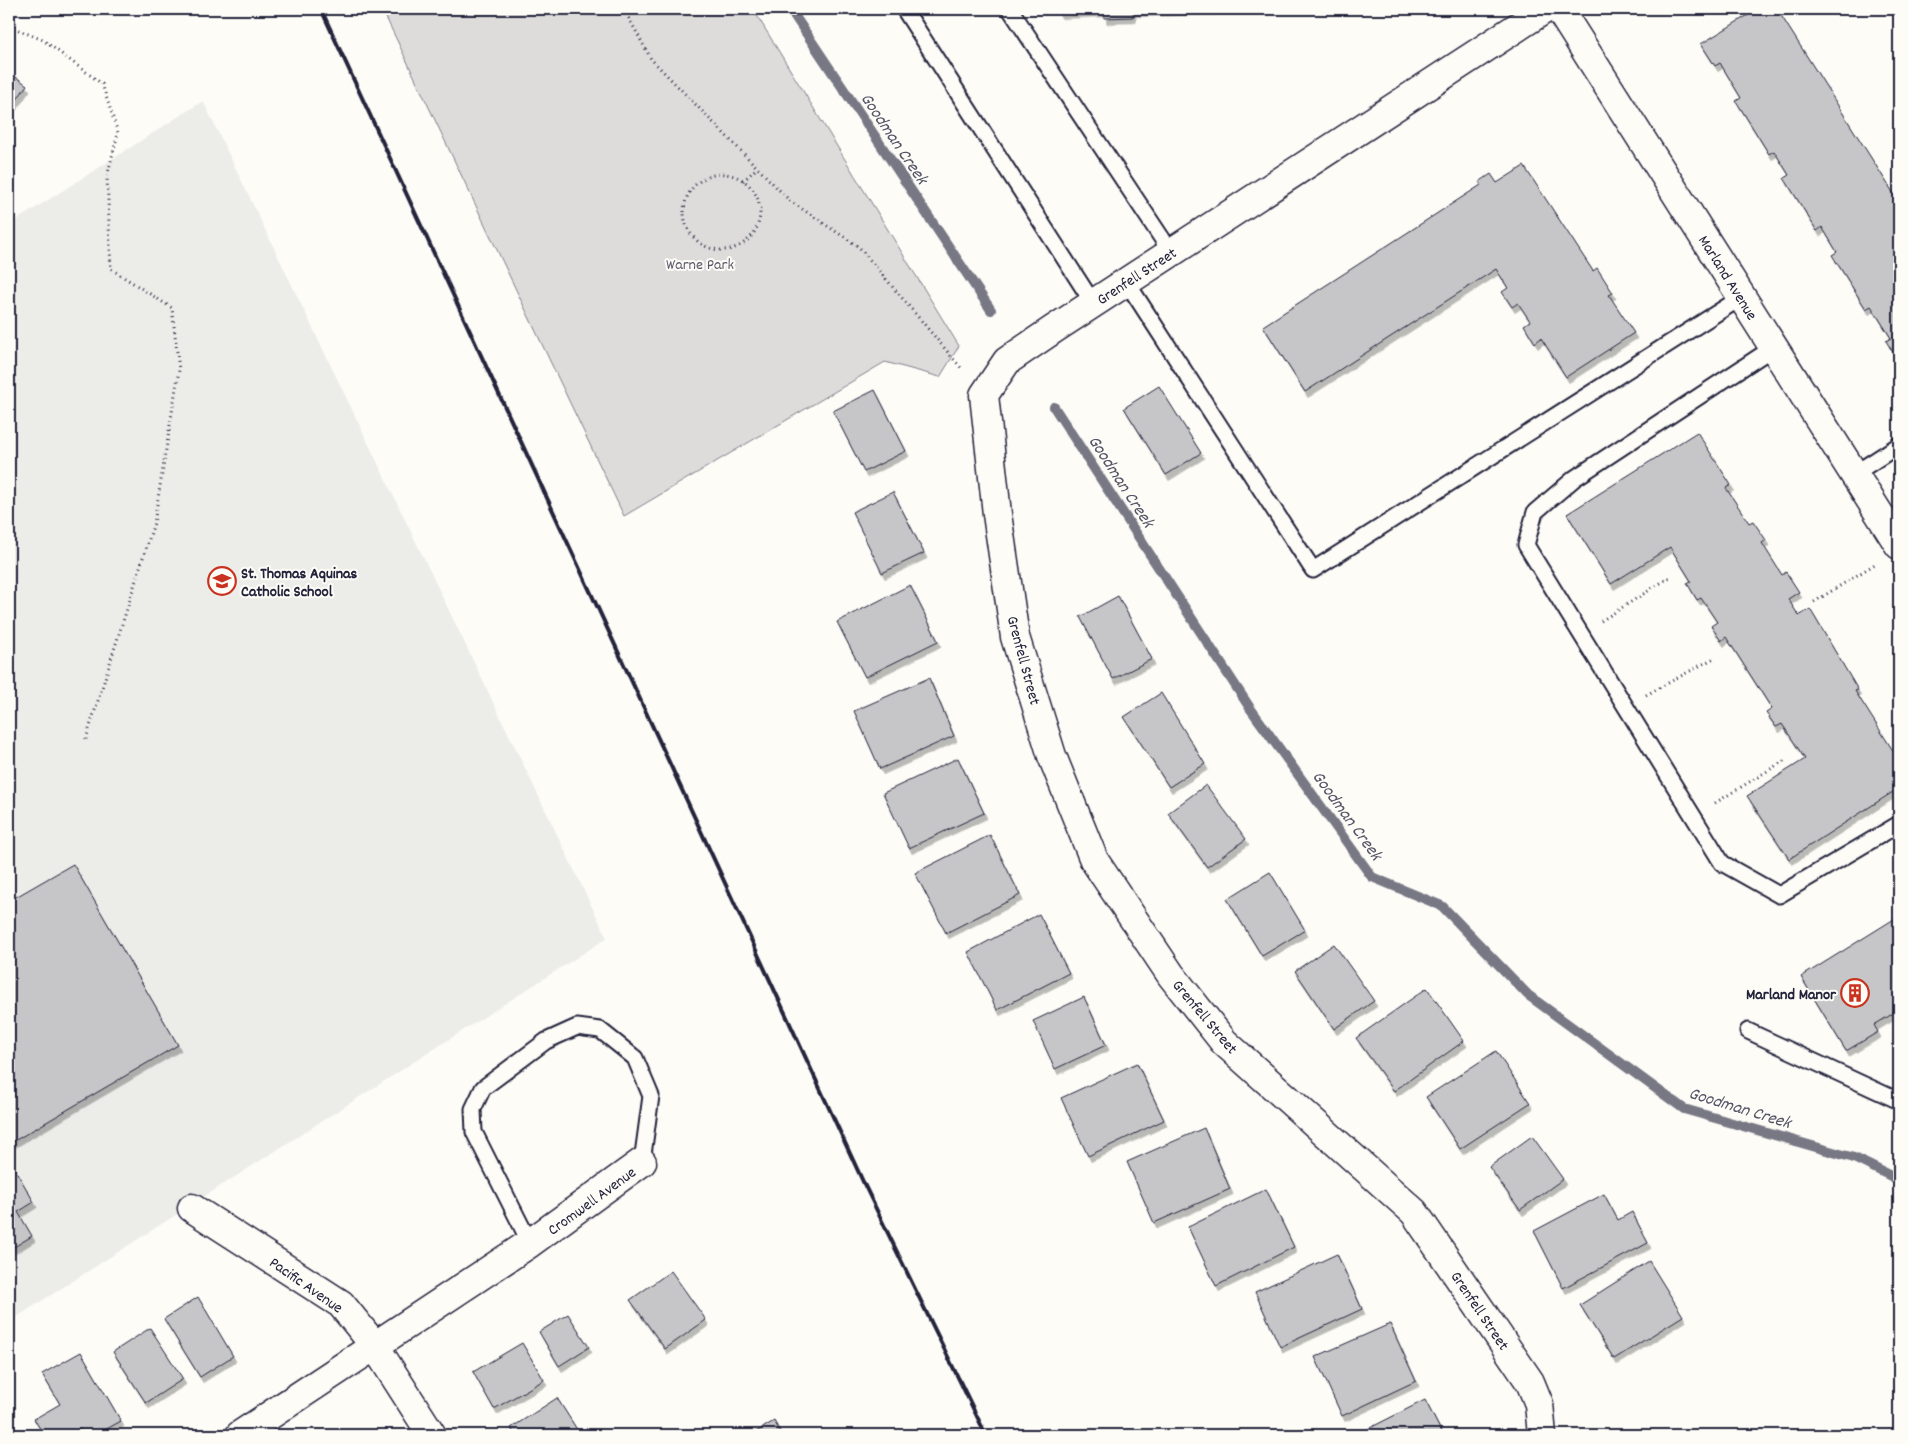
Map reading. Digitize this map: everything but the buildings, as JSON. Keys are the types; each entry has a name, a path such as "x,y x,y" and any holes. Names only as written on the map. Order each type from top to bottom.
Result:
{"street":[{"name":"Grenfell Street","path":"1542,1435 1539,1404 1530,1382 1414,1212 1224,1042 1171,974 1094,860 1052,756 1016,637 997,514 984,395 1007,361 1126,281 1545,9"},
{"name":"Marland Avenue","path":"1559,9 1899,545"},
{"name":"Cromwell Avenue","path":"240,1435 530,1243 642,1162"},
{"name":"Pacific Avenue","path":"192,1208 341,1304 376,1346 432,1435"}],"lane":[{"path":"904,9 1093,303"},
{"path":"1010,9 1171,252"},
{"path":"1126,281 1314,570 1742,297"},
{"path":"1774,347 1575,478 1535,512 1526,545 1722,863 1779,895 1899,824"},
{"path":"1854,474 1899,445"},
{"name":"Cromwell Avenue","path":"530,1243 474,1132 472,1109 483,1088 546,1041 577,1027 600,1030 636,1058 652,1096 642,1162"},
{"path":"1748,1031 1899,1101"}],"path":[{"path":"624,9 651,59 790,201 859,247 984,395"},
{"path":"9,26 43,40 102,84 118,133 107,177 111,270 172,308 179,370 154,523 85,742"},
{"path":"744,181 757,168"},
{"path":"709,176 733,176 744,181 753,190 758,202 760,215 756,228 749,238 739,246 727,250 714,249 702,244 692,236 686,225 686,201 691,191 709,176"},
{"path":"1814,602 1876,564"},
{"path":"1580,634 1670,577"},
{"path":"1625,706 1716,657"},
{"path":"1693,816 1787,759"}],"shaded area":[{"name":"St. Thomas Aquinas Catholic School","path":"203,101 607,938 9,1322 9,225"}],"green space":[{"name":"Warne Park","path":"382,9 753,9 959,346 940,377 885,362 624,516"}],"waterway":[{"name":"Goodman Creek","path":"790,9 991,310"},
{"name":"Goodman Creek","path":"1054,407 1250,708 1372,877 1442,906 1528,995 1684,1109 1854,1158 1899,1180"}],"railway":[{"path":"321,9 865,1186 986,1435"}],"place":[{"name":"St. Thomas Aquinas Catholic School","path":"222,581"},
{"name":"Marland Manor","path":"1855,993"}]}
